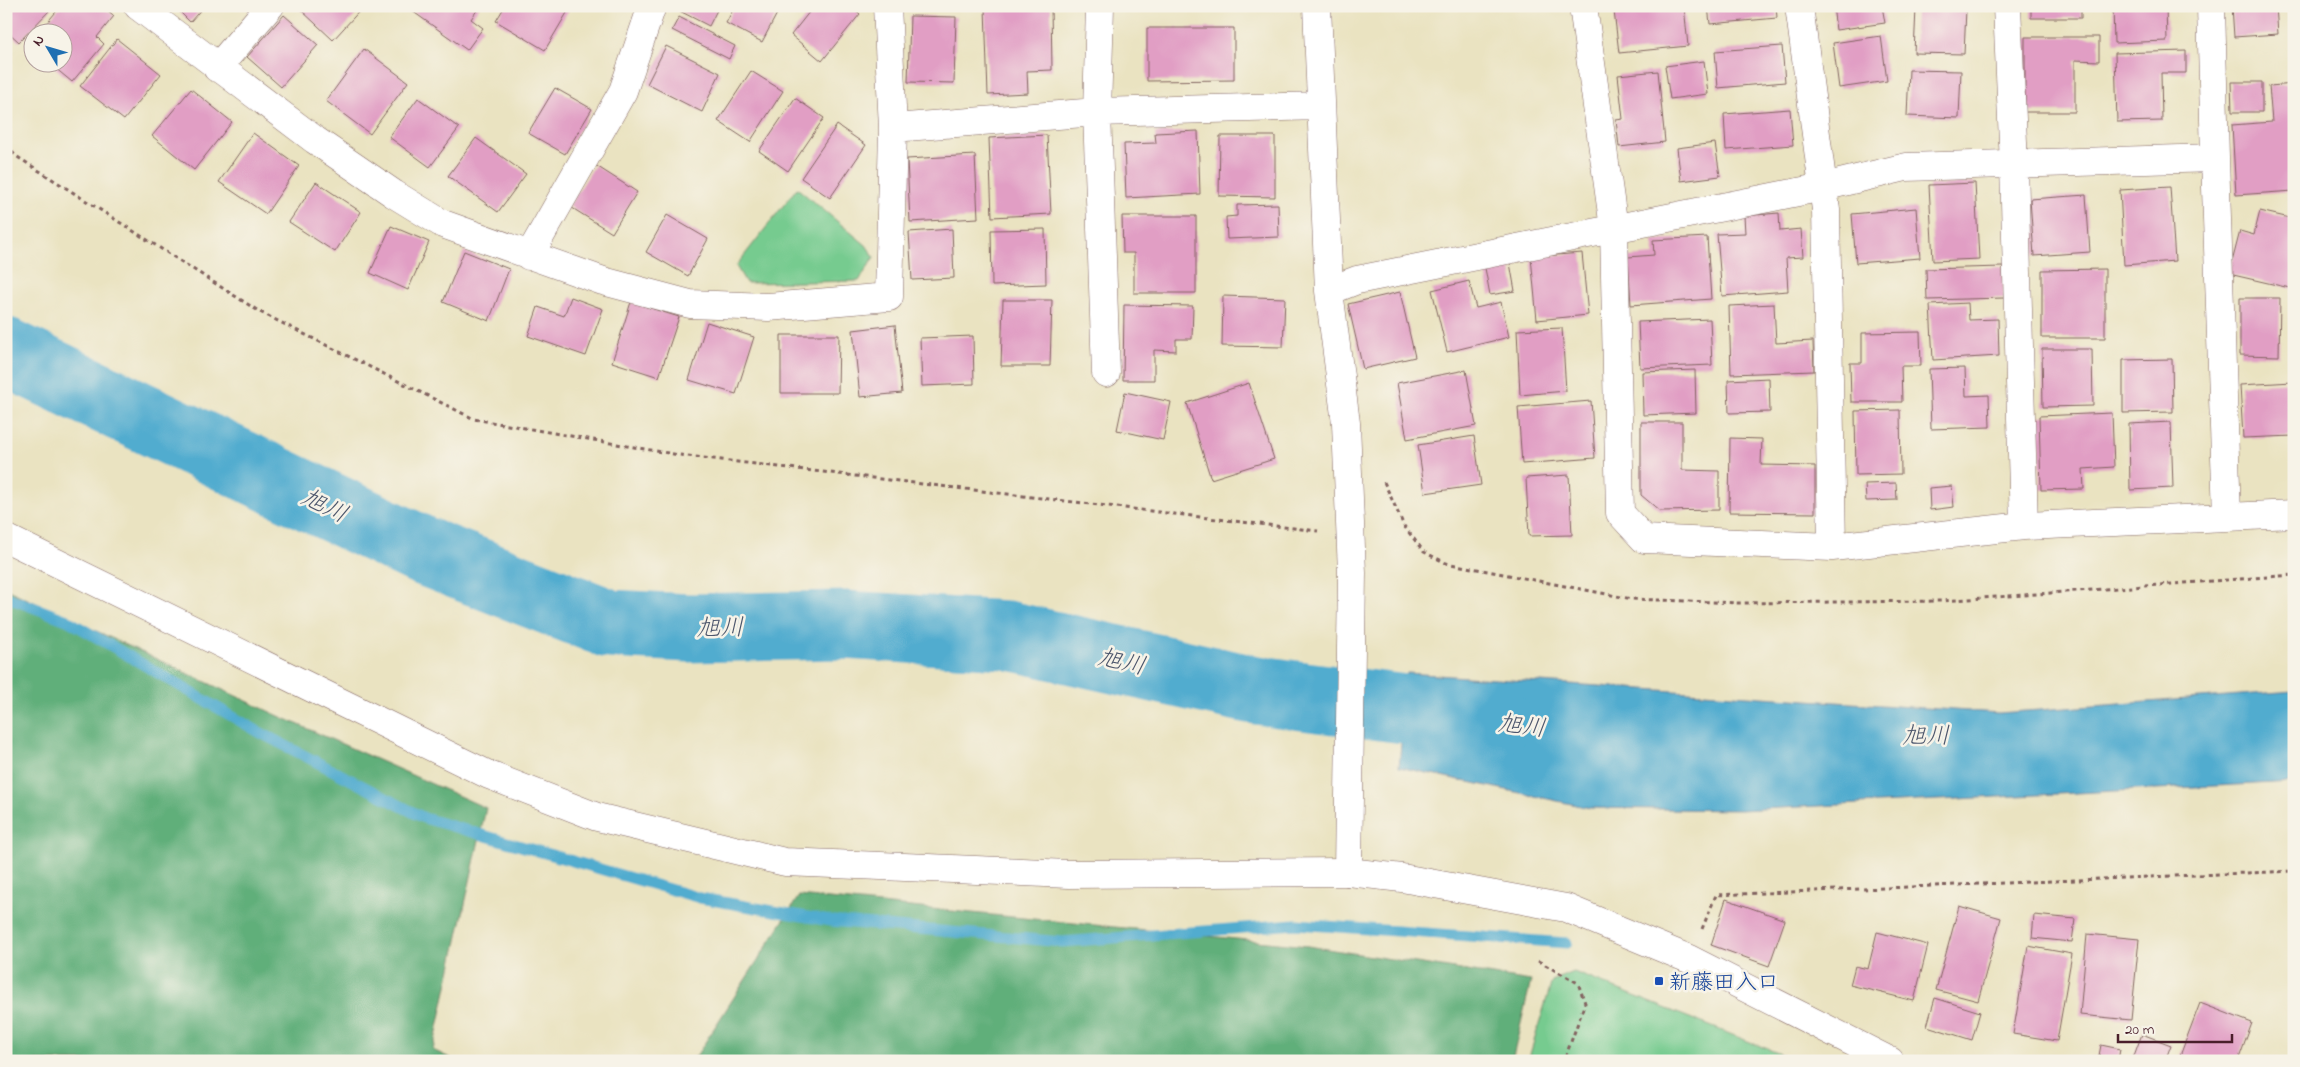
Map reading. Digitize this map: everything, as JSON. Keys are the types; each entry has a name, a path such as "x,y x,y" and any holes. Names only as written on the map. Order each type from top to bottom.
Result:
{"street":[{"path":"138,6 315,140 402,199 444,224 603,281 690,304 768,307 889,297 893,128 887,6"},
{"path":"218,68 270,6"},
{"path":"529,256 623,91 652,6"},
{"path":"1100,6 1097,112 1106,373"},
{"path":"1317,6 1329,291 1346,424 1352,573 1348,872"},
{"path":"1582,6 1614,228 1620,512 1644,539 1832,547 2024,526 2294,514"},
{"path":"1799,6 1826,210 1832,547"},
{"path":"2007,6 2014,165 2024,526"},
{"path":"2212,6 2227,516"},
{"path":"893,128 1097,112 1320,106"},
{"path":"1329,291 1357,280 1823,187 1906,167 2215,158"},
{"path":"6,538 489,775 597,817 785,862 1069,874 1348,872 1402,878 1566,908 1689,959 1890,1061"}],"path":[{"path":"6,146 16,156 260,312 474,419 679,455 1350,535"},
{"path":"1380,474 1404,526 1424,552 1446,563 1632,599 1739,603 1942,601 2294,574"},
{"path":"1689,959 1716,895 2294,871"},
{"path":"1538,961 1578,983 1585,1003 1564,1061"}],"green space":[{"path":"797,188 866,245 874,257 859,281 746,283 736,266"},
{"path":"6,589 279,716 486,808 433,1050 456,1061 6,1061"},
{"path":"799,896 1308,946 1531,981 1512,1061 693,1061"},
{"path":"1574,972 1798,1061 1528,1061 1552,981"}],"water":[{"path":"1407,673 1999,713 2294,691 2294,782 1740,810 1590,808 1399,767"}],"building":[{"path":"6,6 50,6 52,8 38,22 22,22 22,39 19,42 6,30"},
{"path":"61,6 103,6 114,16 97,37 104,44 72,82 60,72 72,72 72,22 47,22"},
{"path":"174,6 204,6 190,22"},
{"path":"302,6 364,6 333,40 300,9"},
{"path":"405,6 480,6 471,19 483,28 467,50"},
{"path":"505,6 571,6 545,50 496,21"},
{"path":"670,6 719,6 709,26"},
{"path":"735,6 781,6 762,42 726,23"},
{"path":"814,6 851,6 860,14 822,61 791,35"},
{"path":"1051,6 1052,70 1027,71 1028,93 988,95 985,8"},
{"path":"1657,6 1684,6 1688,46 1619,53 1614,11"},
{"path":"1708,6 1776,6 1777,18 1710,24"},
{"path":"1833,6 1882,6 1885,23 1836,30"},
{"path":"2031,6 2081,6 2081,18 2031,18"},
{"path":"2113,6 2166,6 2167,41 2114,43"},
{"path":"2232,6 2276,6 2278,34 2234,37"},
{"path":"1916,8 1966,9 1964,54 1914,53"},
{"path":"284,15 318,45 281,87 247,57"},
{"path":"910,16 956,17 954,83 908,82"},
{"path":"679,17 735,46 729,59 672,30"},
{"path":"1147,28 1234,28 1234,80 1147,81"},
{"path":"1881,36 1887,81 1839,88 1833,43"},
{"path":"2025,37 2099,37 2099,61 2075,60 2075,112 2025,112"},
{"path":"117,39 161,74 124,120 80,86"},
{"path":"666,46 720,73 702,112 647,84"},
{"path":"1782,46 1785,82 1718,88 1715,51"},
{"path":"364,49 408,82 370,134 326,101"},
{"path":"2186,51 2186,73 2161,73 2162,121 2117,122 2115,53"},
{"path":"1704,61 1708,94 1670,99 1665,66"},
{"path":"1909,70 1961,71 1959,118 1907,116"},
{"path":"751,71 783,91 750,142 718,121"},
{"path":"1658,71 1665,142 1619,147 1616,120 1623,119 1618,75"},
{"path":"2231,82 2262,82 2262,112 2232,112"},
{"path":"2294,84 2294,191 2236,195 2232,125 2272,122 2269,86"},
{"path":"555,88 592,109 565,154 528,133"},
{"path":"191,89 232,122 194,170 152,136"},
{"path":"418,98 459,128 430,167 389,137"},
{"path":"795,98 824,118 788,171 759,151"},
{"path":"1790,109 1793,145 1726,150 1724,114"},
{"path":"837,125 866,145 830,198 801,178"},
{"path":"1198,131 1200,194 1126,198 1124,144 1156,143 1155,133"},
{"path":"253,133 299,166 266,214 219,182"},
{"path":"1047,135 1051,214 992,217 989,138"},
{"path":"1220,136 1275,136 1275,197 1219,196"},
{"path":"476,138 526,174 498,212 448,176"},
{"path":"1715,143 1720,176 1681,181 1677,148"},
{"path":"975,155 978,218 910,222 907,159"},
{"path":"595,165 637,192 612,233 569,206"},
{"path":"316,182 361,212 335,252 289,222"},
{"path":"1975,183 1979,259 1933,261 1929,185"},
{"path":"2170,187 2175,261 2124,265 2120,190"},
{"path":"2086,195 2090,252 2034,256 2030,199"},
{"path":"1278,204 1279,237 1227,239 1226,217 1237,216 1237,205"},
{"path":"1916,208 1920,258 1856,263 1852,214"},
{"path":"2260,211 2294,219 2294,289 2229,274 2240,231 2254,235"},
{"path":"1779,213 1780,231 1801,229 1803,257 1786,258 1788,291 1722,296 1717,234 1745,233 1744,216"},
{"path":"667,215 708,239 688,276 646,252"},
{"path":"1122,216 1196,216 1196,293 1134,293 1134,253 1123,253"},
{"path":"391,226 429,242 408,290 370,273"},
{"path":"952,229 954,278 912,280 909,232"},
{"path":"1045,229 1046,284 992,286 991,230"},
{"path":"1707,237 1711,299 1631,305 1628,257 1654,255 1653,240"},
{"path":"464,251 509,269 489,321 443,302"},
{"path":"1582,253 1588,315 1537,320 1531,257"},
{"path":"1510,263 1515,291 1490,295 1485,268"},
{"path":"2003,267 2004,298 1927,300 1926,269"},
{"path":"2105,269 2105,338 2042,338 2042,270"},
{"path":"1469,281 1476,308 1501,302 1509,337 1447,352 1432,290"},
{"path":"1400,292 1415,357 1363,369 1348,304"},
{"path":"1223,296 1285,298 1283,347 1222,346"},
{"path":"571,297 603,309 586,356 528,336 538,307 564,316"},
{"path":"2240,298 2280,298 2279,356 2240,355"},
{"path":"1003,300 1052,300 1050,366 1001,366"},
{"path":"631,302 679,317 659,377 612,362"},
{"path":"1968,303 1969,320 1998,319 1999,356 1933,360 1930,305"},
{"path":"1774,304 1776,343 1813,341 1814,371 1731,374 1729,306"},
{"path":"1124,305 1193,306 1192,339 1176,339 1176,351 1154,350 1154,380 1123,380"},
{"path":"1710,319 1712,365 1640,368 1638,322"},
{"path":"707,322 754,337 736,394 689,380"},
{"path":"895,325 902,393 860,397 853,330"},
{"path":"1562,328 1566,391 1520,395 1517,330"},
{"path":"1920,332 1921,366 1901,366 1902,402 1851,402 1850,363 1862,363 1862,333"},
{"path":"781,335 839,335 838,393 781,393"},
{"path":"973,336 974,384 922,386 920,338"},
{"path":"2042,349 2092,349 2093,406 2043,407"},
{"path":"2172,359 2173,412 2123,413 2123,360"},
{"path":"1965,368 1966,396 1989,395 1990,427 1931,429 1929,369"},
{"path":"1466,370 1476,426 1407,439 1397,383"},
{"path":"1695,370 1696,413 1643,415 1642,372"},
{"path":"1769,378 1770,412 1729,413 1728,380"},
{"path":"2293,382 2294,436 2243,438 2240,385"},
{"path":"1249,383 1274,459 1211,479 1187,403"},
{"path":"1125,392 1171,402 1163,440 1117,430"},
{"path":"1591,401 1595,458 1522,464 1518,407"},
{"path":"1900,410 1901,474 1856,475 1855,411"},
{"path":"2112,413 2114,467 2083,469 2084,489 2041,490 2039,416"},
{"path":"1641,422 1682,422 1682,470 1719,471 1719,510 1660,511 1641,495"},
{"path":"2171,422 2173,488 2130,490 2129,424"},
{"path":"1474,436 1481,485 1425,493 1418,445"},
{"path":"1730,438 1762,439 1761,465 1815,466 1815,513 1729,512"},
{"path":"1569,475 1572,535 1529,536 1526,478"},
{"path":"1896,483 1897,500 1866,501 1865,484"},
{"path":"1952,486 1954,507 1930,510 1929,488"},
{"path":"1726,899 1785,920 1769,966 1711,945"},
{"path":"1959,906 2001,918 1978,1001 1936,990"},
{"path":"2034,915 2075,919 2072,942 2032,938"},
{"path":"1877,932 1928,945 1914,1001 1850,985 1855,966 1868,969"},
{"path":"2087,934 2139,939 2131,1020 2080,1015"},
{"path":"2028,946 2072,954 2057,1041 2013,1034"},
{"path":"1935,998 1980,1012 1972,1040 1927,1026"},
{"path":"2200,1003 2252,1023 2238,1061 2178,1061"},
{"path":"2142,1034 2171,1045 2165,1061 2132,1061"},
{"path":"2101,1045 2120,1049 2118,1061 2098,1061"}],"waterway":[{"name":"旭川","path":"6,352 421,550 610,624 689,628 845,625 1006,635 1249,689 1498,721"},
{"path":"6,597 67,620 259,732 424,818 700,898 830,921 1062,942 1296,924 1567,943"}],"place":[{"name":"新藤田入口","path":"1659,981"}]}
